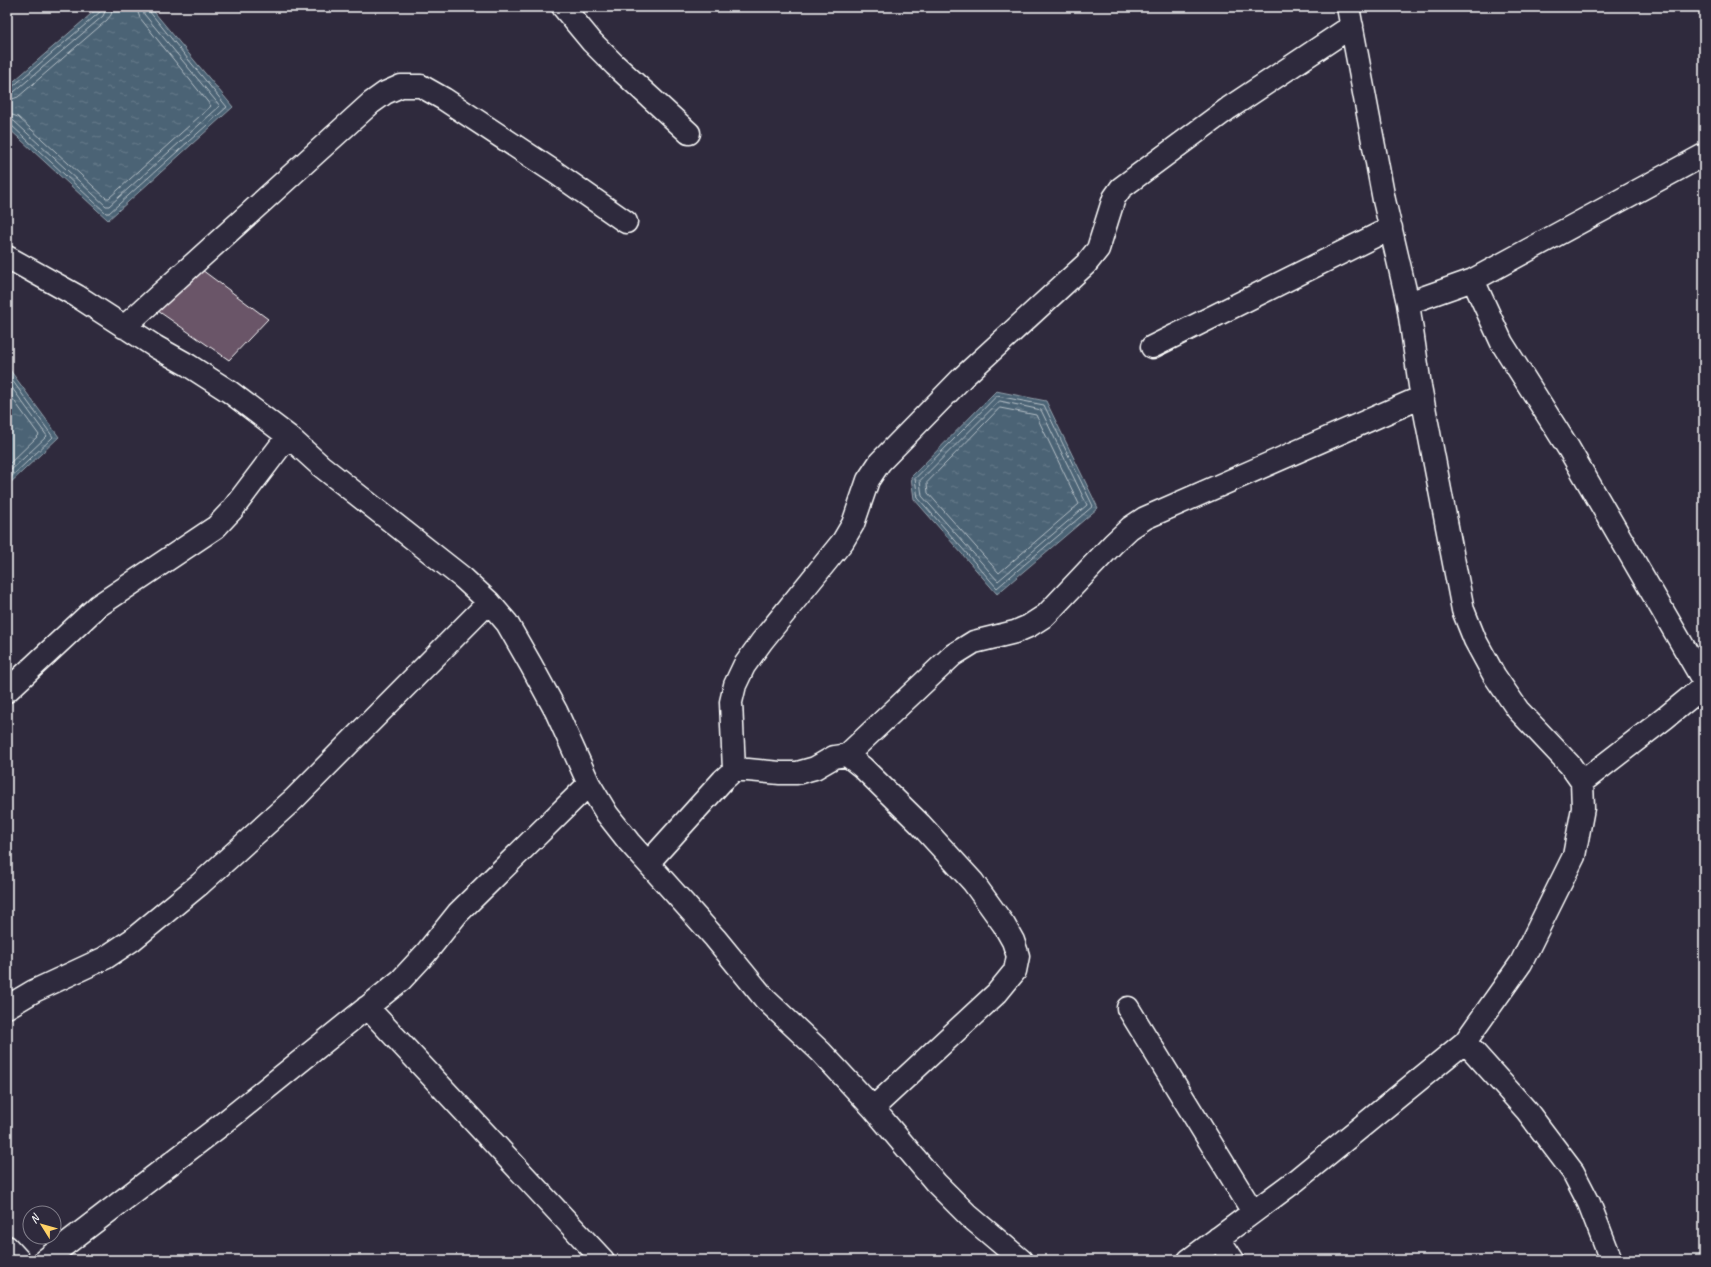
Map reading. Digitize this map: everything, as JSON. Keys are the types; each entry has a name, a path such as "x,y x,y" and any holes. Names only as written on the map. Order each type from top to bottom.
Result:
{"street":[{"path":"563,7 610,61 689,134"},
{"path":"734,770 731,702 735,685 744,666 762,641 843,541 853,524 868,480 880,462 963,377 1086,264 1098,249 1114,198 1121,188 1350,17 1384,200 1408,303 1422,397 1463,610 1475,640 1494,675 1518,710 1570,764 1582,782 1583,808 1574,856 1521,963 1465,1042 1295,1181 1189,1260"},
{"path":"124,327 370,104 385,93 401,86 420,86 444,99 556,173 626,222"},
{"path":"1408,303 1473,280 1704,154"},
{"path":"1152,347 1391,228"},
{"path":"7,257 77,296 124,327 230,392 288,436 321,466 462,578 489,602 507,623 531,665 572,744 589,784 607,814 629,842 715,938 765,999 821,1052 873,1108 936,1183 969,1216 1021,1260"},
{"path":"1473,280 1502,343 1569,449 1704,682"},
{"path":"648,863 722,780 734,770 797,773 815,768 834,757 846,755 953,655 974,642 1015,632 1029,626 1046,615 1113,544 1130,528 1145,518 1422,397"},
{"path":"7,691 98,606 216,527 232,510 288,436"},
{"path":"7,1007 34,991 105,958 132,940 200,884 294,799 489,602"},
{"path":"1582,782 1704,686"},
{"path":"846,755 862,767 909,813 973,882 1004,925 1013,941 1018,956 1015,970 997,993 873,1108"},
{"path":"45,1260 196,1146 401,980 426,953 458,913 589,784"},
{"path":"367,1007 603,1260"},
{"path":"1128,1008 1253,1212"},
{"path":"1465,1042 1527,1111 1573,1172 1589,1202 1611,1260"},
{"path":"1218,1238 1233,1260"},
{"path":"7,1247 19,1260"}],"water":[{"path":"99,7 150,7 233,107 108,220 7,127 7,87"},
{"path":"7,366 59,437 7,486"},
{"path":"996,391 1046,401 1098,508 997,594 914,499 911,477"}],"building":[{"path":"202,270 268,319 229,360 158,311"}]}
